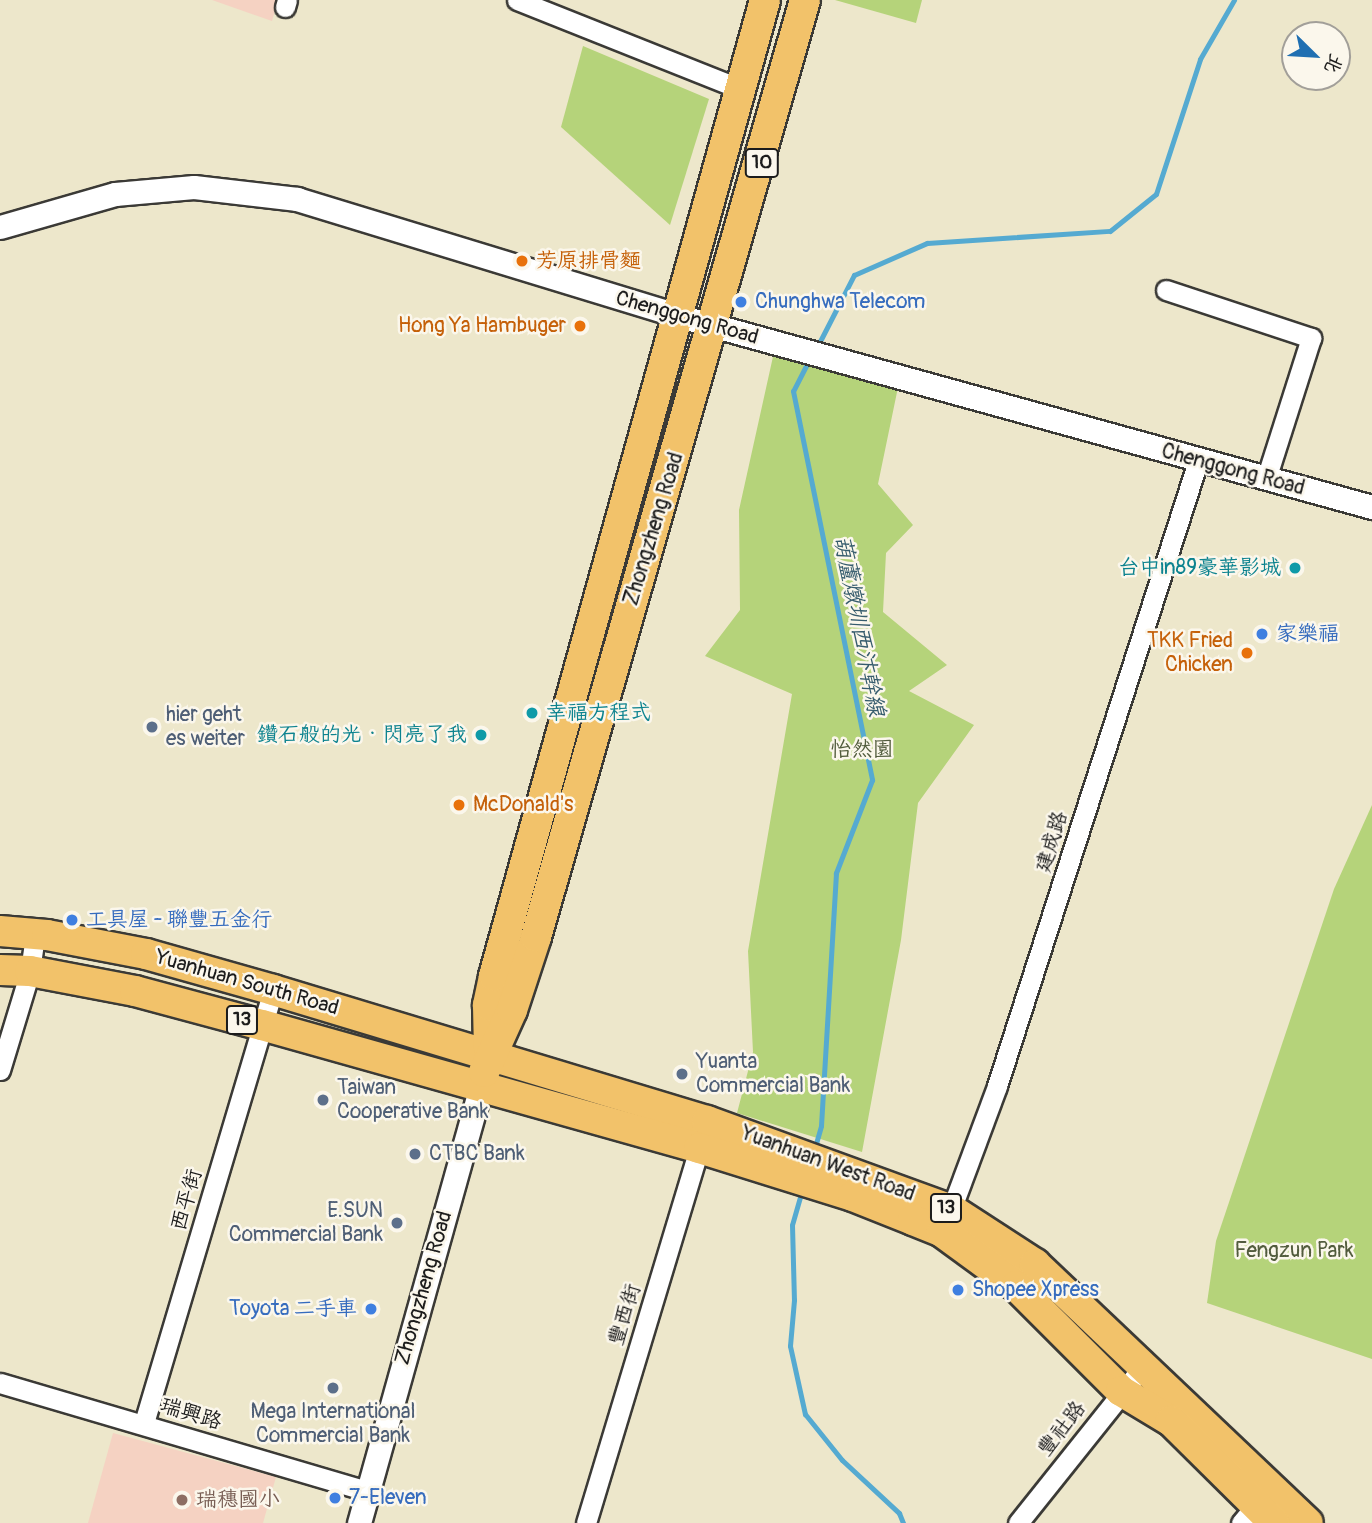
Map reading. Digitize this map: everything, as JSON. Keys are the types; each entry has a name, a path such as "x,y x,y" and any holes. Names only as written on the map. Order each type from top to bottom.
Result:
{"main road":[{"name":"Zhongzheng Road","path":"489,1054 488,1005 494,976 765,0"},
{"name":"Zhongzheng Road","path":"480,1089 489,1054 512,1010 536,937 715,326 805,0"},
{"name":"Yuanhuan South Road","path":"0,931 35,934 146,954 489,1054"},
{"name":"Yuanhuan South Road","path":"0,970 30,971 135,991 480,1089"},
{"name":"Yuanhuan West Road","path":"489,1054 703,1134 853,1196 947,1221 1035,1264 1144,1365 1261,1510"},
{"name":"Yuanhuan West Road","path":"480,1089 703,1134"},
{"name":"Yuanhuan West Road","path":"947,1221 1121,1391 1171,1421 1261,1510 1308,1523"}],"street":[{"path":"517,0 741,89"},
{"name":"Chenggong Road","path":"0,227 115,194 194,187 297,200 679,316 1372,507"},
{"path":"1166,290 1311,338 1266,479"},
{"name":"建成路","path":"947,1221 1047,935 1198,461"},
{"path":"0,1070 30,971 35,934"},
{"name":"西平街","path":"145,1423 273,990"},
{"name":"Zhongzheng Road","path":"359,1523 480,1089"},
{"name":"豐西街","path":"586,1523 703,1134"},
{"name":"豐社路","path":"1018,1523 1144,1365"},
{"name":"瑞興路","path":"0,1383 145,1423 368,1491"}],"shaded area":[{"path":"212,0 278,0 272,21"},
{"name":"瑞穗國小","path":"113,1433 276,1477 263,1523 88,1523"}],"green space":[{"path":"835,0 922,0 916,23"},
{"path":"583,46 709,99 670,225 561,127"},
{"name":"怡然園","path":"778,334 902,368 878,484 913,525 886,553 883,612 947,665 909,691 974,725 918,803 901,940 862,1152 737,1113 753,1052 748,951 792,694 705,656 740,610 739,510"},
{"name":"Fengzun Park","path":"1372,805 1372,1359 1207,1303 1216,1241 1334,889"}],"waterway":[{"name":"葫蘆燉圳西汴幹線","path":"817,347 854,275 927,243 1110,231 1156,194 1200,59 1234,0"},
{"name":"葫蘆燉圳西汴幹線","path":"810,358 793,391 872,780 836,873 821,1126 814,1151"},
{"name":"葫蘆燉圳西汴幹線","path":"802,1190 792,1225 794,1300 790,1346 805,1414 842,1460 899,1513 903,1523"}],"place":[{"name":"芳原排骨麵","path":"522,261"},
{"name":"Chunghwa Telecom","path":"741,302"},
{"name":"Hong Ya Hambuger","path":"580,326"},
{"name":"台中in89豪華影城","path":"1295,568"},
{"name":"家樂福","path":"1262,634"},
{"name":"TKK Fried Chicken","path":"1247,653"},
{"name":"幸福方程式","path":"532,713"},
{"name":"hier geht es weiter","path":"152,727"},
{"name":"鑽石般的光‧閃亮了我","path":"481,735"},
{"name":"McDonald's","path":"459,805"},
{"name":"工具屋 - 聯豐五金行","path":"72,920"},
{"name":"Yuanta Commercial Bank","path":"682,1074"},
{"name":"Taiwan Cooperative Bank","path":"323,1100"},
{"name":"CTBC Bank","path":"415,1154"},
{"name":"E.SUN Commercial Bank","path":"397,1223"},
{"name":"Shopee Xpress","path":"958,1290"},
{"name":"Toyota 二手車","path":"371,1309"},
{"name":"Mega International Commercial Bank","path":"333,1388"},
{"name":"7-Eleven","path":"335,1498"},
{"name":"瑞穗國小","path":"182,1500"}]}
